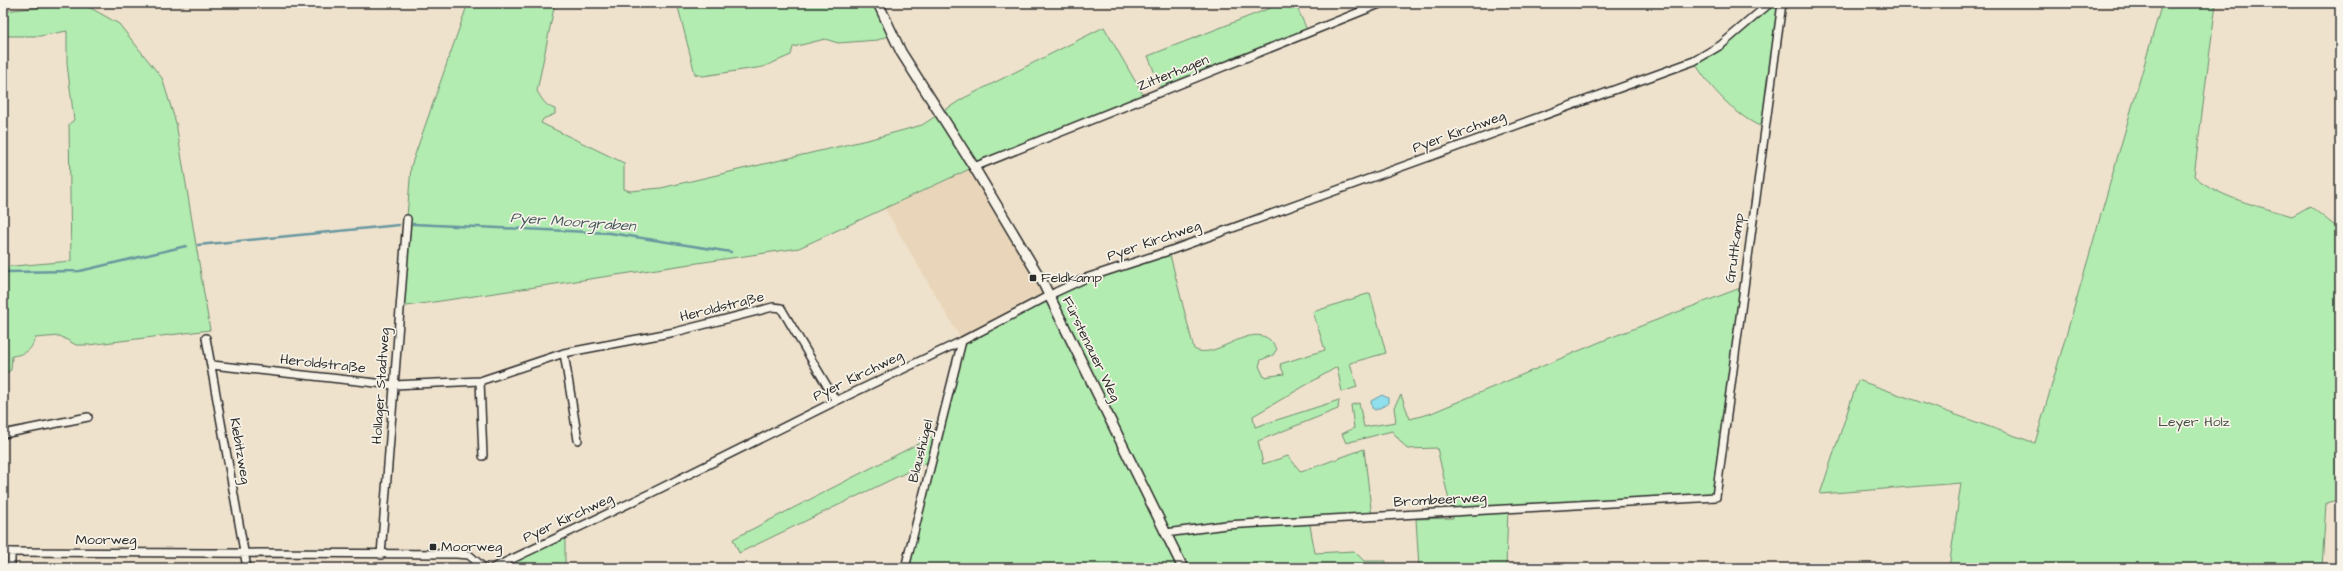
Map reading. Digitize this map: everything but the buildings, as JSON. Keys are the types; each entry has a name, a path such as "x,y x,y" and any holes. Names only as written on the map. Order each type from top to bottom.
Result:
{"street":[{"name":"Fürstenauer Weg","path":"878,3 901,52 974,167 1050,295 1184,568"},
{"name":"Zitterhagen","path":"974,167 1382,3"},
{"name":"Pyer Kirchweg","path":"493,568 651,493 836,401 962,341 1086,278 1176,248 1694,61 1721,45 1770,3"},
{"name":"Gruttkamp","path":"1716,497 1782,3"},
{"name":"Hollager Stadtweg","path":"380,555 407,219"},
{"name":"Heroldstraße","path":"212,365 394,385 480,381 564,353 675,332 772,307 781,308 836,401"},
{"name":"Kiebitzweg","path":"206,338 247,568"},
{"name":"Blaushügel","path":"906,568 962,341"},
{"path":"564,353 578,440"},
{"path":"480,381 483,456"},
{"path":"3,434 88,417"},
{"name":"Brombeerweg","path":"1166,533 1226,525 1716,497"},
{"name":"Moorweg","path":"11,568 7,552 469,556 484,568"}],"shaded area":[{"path":"974,167 1050,295 962,341 885,209"}],"green space":[{"path":"468,3 555,3 537,91 546,104 555,109 555,114 543,119 541,123 624,163 624,189 630,191 661,188 871,139 922,125 962,99 1104,27 1145,98 974,167 799,248 400,307 411,166"},
{"path":"677,3 878,3 892,34 878,40 838,43 825,39 793,47 791,55 763,67 703,76 695,74"},
{"path":"1283,3 1295,3 1308,32 1160,92 1162,91 1148,56"},
{"path":"1770,3 1782,3 1765,128 1744,117 1724,100 1707,80 1694,61 1721,45"},
{"name":"Leyer Holz","path":"2162,3 2216,3 2194,176 2216,191 2228,196 2292,216 2310,206 2340,230 2340,499 2326,503 2322,568 1949,568 1961,483 1820,494 1858,380 2035,443"},
{"path":"63,5 89,7 119,24 162,78 176,123 210,330 88,345 76,345 60,336 35,338 32,346 27,352 12,356 11,370 3,375 3,267 71,261 69,124 74,120 67,64 67,31 40,36 3,36 3,11"},
{"path":"1169,251 1194,349 1203,352 1214,350 1248,336 1259,335 1269,339 1277,349 1273,355 1261,360 1259,366 1264,377 1284,374 1280,364 1325,350 1313,312 1370,293 1386,353 1350,363 1357,387 1342,392 1337,367 1253,416 1255,427 1339,400 1338,409 1258,441 1263,464 1288,456 1301,472 1364,449 1372,517 1309,520 1315,553 1354,551 1364,561 1386,561 1386,568 905,568 932,460 739,553 733,539 939,433 962,341 1056,292"},
{"path":"1743,287 1714,495 1508,508 1506,568 1419,568 1416,519 1453,518 1437,448 1407,449 1392,431 1346,443 1342,434 1354,428 1351,405 1359,403 1364,427 1396,422 1394,407 1401,395 1410,419 1429,414 1607,339"},
{"path":"565,533 565,568 493,568"}],"water":[{"path":"1382,395 1388,398 1388,404 1375,410 1372,408 1371,401"}],"waterway":[{"name":"Pyer Moorgraben","path":"413,224 610,233 731,252"},
{"name":"Pyer Moorgraben","path":"198,245 399,225"},
{"name":"Pyer Moorgraben","path":"3,272 80,271 186,246"}],"place":[{"name":"Feldkamp","path":"1033,278"},
{"name":"Moorweg","path":"433,547"}]}
